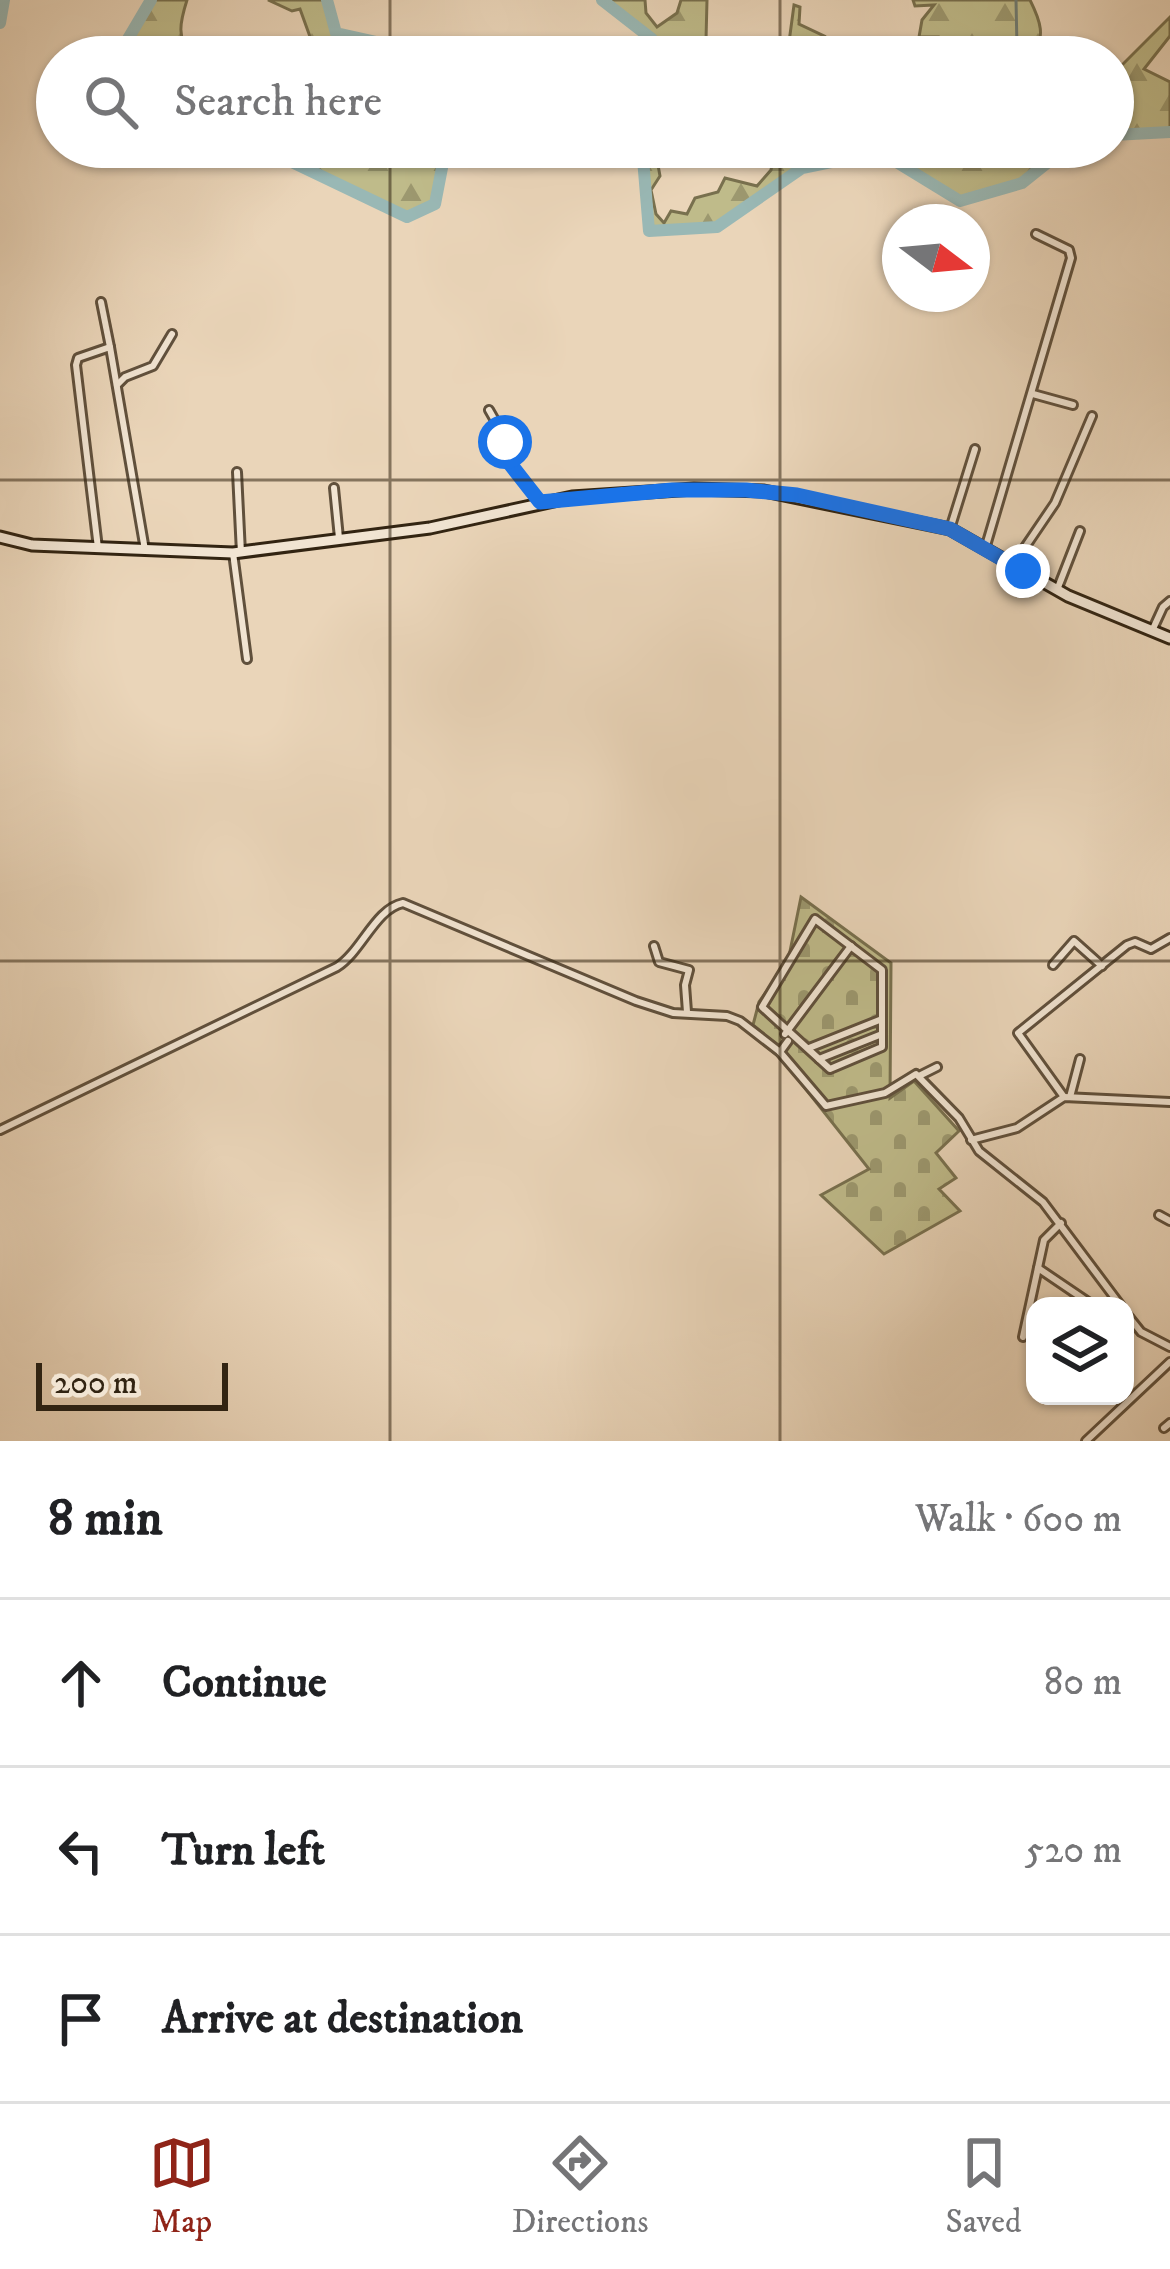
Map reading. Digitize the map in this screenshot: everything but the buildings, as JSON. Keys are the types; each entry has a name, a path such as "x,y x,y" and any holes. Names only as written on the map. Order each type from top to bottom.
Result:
{"street":[{"path":"985,549 1071,258 1065,247 1036,234"},
{"path":"101,302 146,550"},
{"path":"117,386 125,377 153,366 172,334"},
{"path":"98,548 76,364 79,358 110,347"},
{"path":"1033,394 1073,405"},
{"path":"488,410 505,439 504,456 540,502"},
{"path":"1012,565 1054,503 1092,416"},
{"path":"950,529 975,449"},
{"path":"237,472 237,553 247,659"},
{"path":"334,488 339,540"},
{"path":"0,537 32,545 237,553 430,528 540,502 672,490 746,490 797,495 950,529 1057,590 1170,638"},
{"path":"1057,590 1080,531"},
{"path":"1152,631 1170,601"},
{"path":"0,1130 338,967 398,903 636,1001 687,1014 728,1016 777,1050 826,1106 885,1093 911,1074 920,1076 988,1159 1043,1202 1114,1297"},
{"path":"814,920 881,968 882,1019 881,1049 830,1069 763,1010 762,1004 814,920"},
{"path":"1067,1097 1017,1035 1127,945 1135,942 1151,949 1170,938"},
{"path":"1053,965 1074,941 1102,966"},
{"path":"777,1050 852,945"},
{"path":"654,946 658,962 688,970 687,1014"},
{"path":"808,1048 882,1019"},
{"path":"819,1059 882,1034"},
{"path":"1067,1097 1080,1059"},
{"path":"920,1076 938,1067"},
{"path":"971,1140 1017,1128 1067,1097 1170,1102"},
{"path":"1159,1215 1170,1221"},
{"path":"1024,1337 1046,1234 1061,1223"},
{"path":"1038,1268 1081,1297"},
{"path":"1134,1322 1142,1332"},
{"path":"1134,1329 1170,1347"},
{"path":"1086,1441 1170,1362"}],"green space":[{"path":"151,0 187,0 182,36 130,36"},
{"path":"268,0 327,0 336,33 350,36 310,36 300,9 292,11"},
{"path":"602,0 645,0 646,13 657,27 677,13 681,0 707,0 706,36 648,36"},
{"path":"913,0 1030,0 1040,36 919,36 922,20 934,5 915,6"},
{"path":"794,5 800,7 799,24 824,36 790,36"},
{"path":"1170,17 1170,36 1144,69 1170,82 1170,135 1134,136 1134,53"},
{"path":"305,168 443,168 435,204 407,217"},
{"path":"644,168 659,168 660,176 651,190 656,214 664,223 671,211 687,214 695,198 718,192 725,178 757,186 771,168 802,168 717,227 649,231"},
{"path":"905,168 1041,168 1022,183 960,201"},
{"path":"801,897 891,963 890,1098 914,1081 959,1131 936,1153 956,1178 939,1189 960,1211 884,1254 821,1195 869,1169 782,1059 758,1040 763,1033 753,1025 759,1002 788,961"}],"waterway":[{"path":"0,23 4,0"},
{"path":"130,36 151,0"},
{"path":"327,0 336,33 350,36"},
{"path":"602,0 648,36"},
{"path":"1016,0 1017,36"},
{"path":"1134,134 1170,132"},
{"path":"305,168 407,217 435,204 442,168"},
{"path":"644,168 649,231 717,227 802,168"},
{"path":"906,168 960,201 1022,183 1041,168"}],"route":[{"path":"505,442 504,456 540,502 672,490 797,495 950,529 1023,571"}]}
